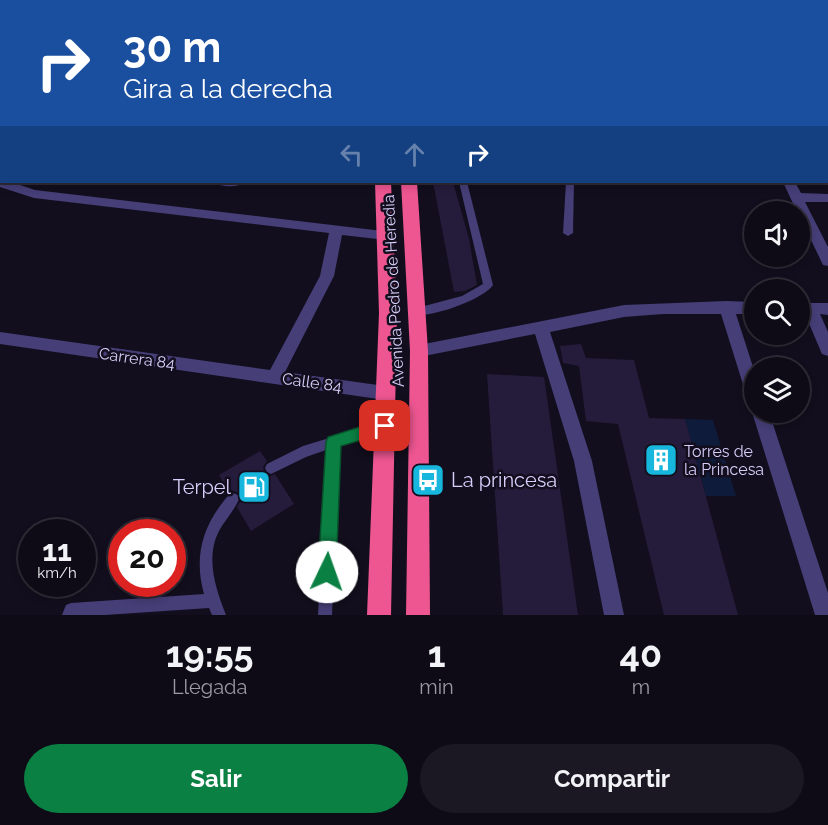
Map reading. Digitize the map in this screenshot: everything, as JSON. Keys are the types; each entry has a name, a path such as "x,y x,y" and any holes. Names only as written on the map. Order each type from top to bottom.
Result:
{"highway":[{"name":"Avenida Pedro de Heredia","path":"379,615 388,313 383,183"},
{"name":"Avenida Pedro de Heredia","path":"412,183 418,351 418,615"}],"street":[{"path":"3,183 34,194 386,235"},
{"path":"789,183 828,261"},
{"path":"796,197 828,198"},
{"path":"273,377 327,276 336,230"},
{"path":"726,307 744,363"},
{"path":"418,351 541,329 624,311 663,308 744,308"},
{"path":"810,308 828,309"},
{"path":"810,317 828,350"},
{"path":"541,329 584,461 614,615"},
{"name":"Carrera 84","path":"0,338 273,377"},
{"name":"Calle 84","path":"273,377 385,393"},
{"path":"764,423 825,615"}],"lane":[{"path":"417,312 463,299 484,290 488,285 463,183"},
{"path":"568,233 570,183"},
{"path":"271,468 303,452 385,426"},
{"path":"325,615 333,442"},
{"path":"219,615 212,601 206,566 210,535 233,499"},
{"path":"69,615 71,610 212,601"}],"water":[{"path":"685,419 713,420 736,496 706,496"}],"building":[{"path":"433,183 453,183 469,239 477,285 465,291 454,292"},
{"name":"Torres de la Princesa","path":"581,344 586,358 634,360 649,418 685,419 738,615 664,615 618,424 586,421 579,366 563,363 560,346"},
{"path":"487,374 544,377 578,615 503,615"},
{"name":"Terpel","path":"260,451 267,461 263,467 265,473 270,476 275,474 294,504 251,531 237,507 241,500 240,494 234,491 229,492 219,475"}],"place":[{"name":"Torres de la Princesa","path":"661,460"},
{"name":"La princesa","path":"428,480"},
{"name":"Terpel","path":"254,487"}],"route":[{"path":"327,572 333,442 385,426"}]}
